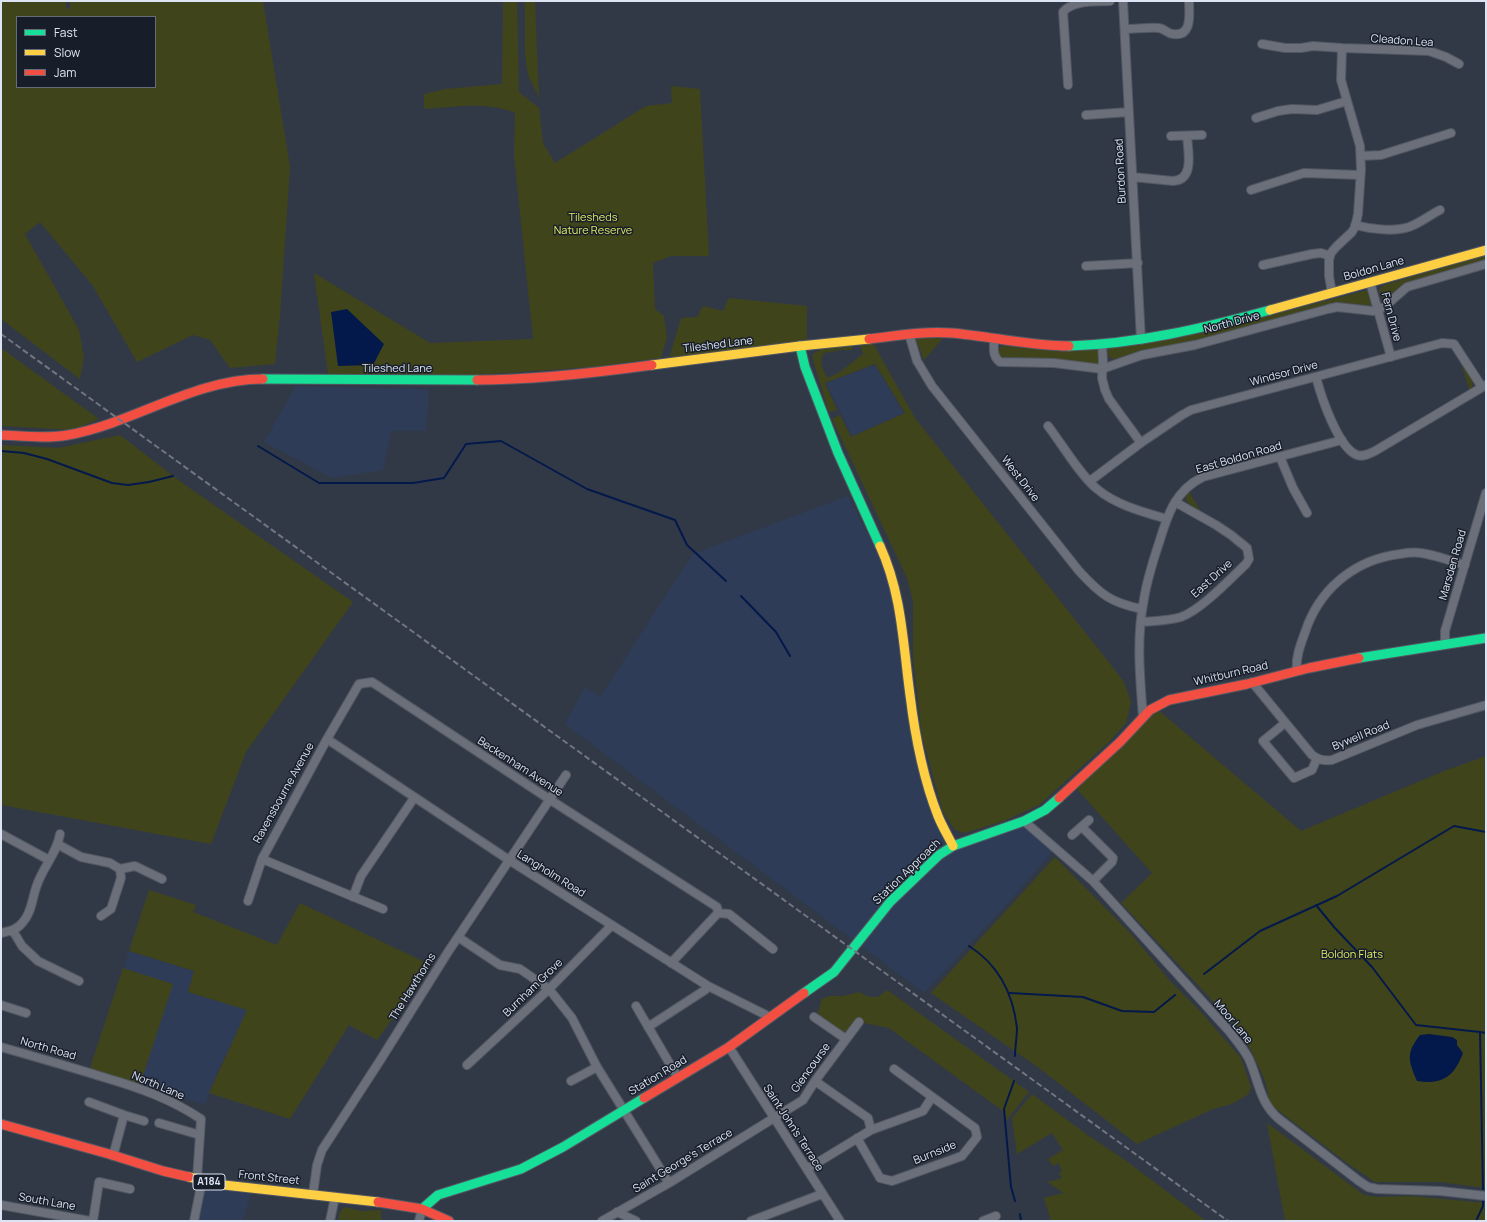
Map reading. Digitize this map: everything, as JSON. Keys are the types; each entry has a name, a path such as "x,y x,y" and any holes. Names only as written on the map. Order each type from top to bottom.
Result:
{"street":[{"path":"1068,85 1064,12 1067,7 1073,4 1110,1"},
{"name":"Burdon Road","path":"1123,1 1141,340"},
{"path":"1125,29 1159,28 1174,35 1180,34 1188,27 1190,21 1189,1"},
{"name":"Cleadon Lea","path":"1262,44 1285,48 1302,48 1313,46 1429,51 1446,57 1459,64"},
{"path":"1332,293 1328,276 1330,256 1336,247 1352,232 1356,225 1361,156 1360,146 1341,80 1342,48"},
{"path":"1256,118 1278,111 1292,109 1317,110 1347,101"},
{"path":"1086,115 1129,112"},
{"path":"1361,156 1381,155 1451,133"},
{"path":"1171,136 1202,135"},
{"path":"1133,177 1173,181 1178,181 1184,178 1187,174 1188,168 1187,136"},
{"path":"1251,190 1304,173 1360,175"},
{"path":"1356,225 1369,229 1402,229 1410,227 1440,210"},
{"name":"Boldon Lane","path":"994,339 1051,346 1102,344 1141,340 1210,327 1486,250"},
{"path":"1263,265 1312,254 1321,253 1330,256"},
{"path":"1086,266 1138,263"},
{"path":"1378,310 1407,287 1486,264"},
{"name":"Fern Drive","path":"1370,282 1391,357"},
{"name":"North Drive","path":"994,339 994,354 996,359 1000,362 1054,363 1102,369 1142,355 1195,345 1337,307 1373,311 1378,310"},
{"name":"Tileshed Lane","path":"1,435 56,437 77,434 212,387 252,379 496,380 600,372 800,346 930,332 952,333 994,339"},
{"name":"West Drive","path":"908,334 917,361 932,386 1079,571 1110,600 1142,610"},
{"name":"Windsor Drive","path":"1090,481 1141,443 1191,410 1442,343 1454,344 1484,386"},
{"path":"1102,344 1102,378 1105,390 1109,399 1141,443"},
{"path":"800,346 805,367 838,453 889,566 901,616 910,696 923,770 938,817 952,846"},
{"path":"1316,377 1324,405 1342,440 1350,451 1358,455 1366,455 1484,386"},
{"path":"1048,426 1097,489 1129,507 1167,519"},
{"name":"East Boldon Road","path":"1143,717 1139,660 1142,610 1149,575 1172,506 1188,487 1203,477 1342,440"},
{"path":"1280,457 1293,488 1307,514"},
{"name":"Marsden Road","path":"1445,644 1445,631 1486,493"},
{"name":"East Drive","path":"1141,622 1167,620 1189,613 1199,607 1246,564 1249,559 1247,548 1231,535 1175,502"},
{"path":"1297,671 1296,663 1304,635 1313,613 1322,598 1332,586 1362,564 1381,557 1420,553 1465,565"},
{"name":"Whitburn Road","path":"1024,821 1045,810 1120,742 1150,710 1169,700 1297,671 1486,638"},
{"name":"Beckenham Avenue","path":"327,739 359,684 372,682 549,799 717,907 718,914"},
{"path":"1252,682 1316,758 1312,770 1294,778 1263,741 1285,723"},
{"name":"Bywell Road","path":"1316,758 1325,761 1332,760 1417,725 1486,705"},
{"name":"Langholm Road","path":"327,739 509,860 671,963 708,986 770,1017"},
{"name":"Ravensbourne Avenue","path":"248,901 262,859 327,739"},
{"name":"The Hawthorns","path":"313,1194 317,1165 322,1150 458,937 566,775"},
{"path":"353,897 361,876 414,798"},
{"path":"1072,835 1089,820"},
{"name":"Station Approach","path":"877,919 890,902 939,855 952,846 1024,821"},
{"name":"Moor Lane","path":"1024,821 1093,881 1239,1044 1249,1060 1267,1108 1279,1119 1368,1187 1377,1189 1440,1191 1486,1196"},
{"path":"1082,827 1113,858 1112,862 1093,881"},
{"path":"1,834 49,860"},
{"path":"1,933 13,931 28,915 37,883 59,845 60,834"},
{"path":"59,845 81,857 110,863 120,869 135,866 162,879"},
{"name":"Ravensbourne Avenue","path":"262,859 383,909"},
{"path":"101,916 111,909 121,878 120,869"},
{"path":"671,963 718,914 728,914 772,949"},
{"name":"Station Road","path":"422,1209 438,1195 521,1169 563,1147 729,1047 834,972 877,919"},
{"name":"Burnham Grove","path":"468,1065 549,989 612,925"},
{"path":"13,931 22,946 38,961 79,981"},
{"path":"458,937 500,965 520,969 549,989 572,1018 597,1066 669,1183"},
{"path":"648,1027 705,990 708,986"},
{"path":"1,1005 26,1013"},
{"path":"636,1006 678,1078"},
{"path":"814,1017 846,1039"},
{"name":"Glencourse","path":"774,1119 803,1100 815,1081 859,1022"},
{"name":"North Road","path":"1,1047 89,1072"},
{"name":"Saint John's Terrace","path":"729,1047 840,1221"},
{"path":"571,1081 597,1066"},
{"name":"Burnside","path":"857,1138 880,1178 892,1181 962,1156 977,1137 975,1128 894,1069"},
{"name":"North Lane","path":"89,1072 143,1089 170,1100 201,1119 200,1135"},
{"path":"815,1081 868,1118 871,1130"},
{"path":"807,1170 871,1130 923,1111 932,1097"},
{"path":"89,1102 144,1121"},
{"path":"113,1156 124,1115"},
{"name":"Saint George's Terrace","path":"602,1221 669,1183 774,1119"},
{"path":"159,1123 200,1135 200,1180 194,1221"},
{"name":"Front Street","path":"1,1124 163,1172 224,1185 396,1204 422,1209"},
{"path":"91,1221 99,1182 130,1189"},
{"path":"751,1221 822,1194"},
{"path":"330,1221 335,1197"},
{"name":"South Lane","path":"1,1205 91,1221"},
{"path":"419,1221 422,1209"},
{"name":"A184","path":"422,1209 449,1221"},
{"path":"617,1212 636,1221"},
{"path":"983,1221 996,1216"}],"shaded area":[{"path":"875,365 904,413 852,436 826,383"},
{"path":"296,386 429,389 426,431 391,431 383,470 332,478 264,442"},
{"path":"848,496 885,568 899,616 921,770 945,845 1023,827 1053,851 997,915 924,993 565,724 585,687 600,697 693,554"},
{"path":"129,951 194,971 188,992 248,1010 216,1075 205,1105 90,1068"},
{"path":"203,1187 251,1194 242,1221 196,1221"}],"green space":[{"path":"1,1 66,1 66,9 70,8 70,1 263,1 290,167 280,316 275,364 230,368 210,340 193,335 137,362 93,286 40,222 25,234 79,330 84,357 80,379 1,319"},
{"name":"Tilesheds Nature Reserve","path":"503,1 517,1 519,92 539,108 543,143 555,163 646,106 672,103 671,86 700,89 709,256 671,256 653,263 655,309 664,316 667,337 661,358 594,367 475,375 328,374 314,273 430,343 533,339 514,155 515,113 504,109 482,106 424,109 424,94 445,89 502,84"},
{"path":"525,1 535,1 539,98 528,75 525,54"},
{"path":"1486,255 1486,260 1408,282 1387,299 1381,297 1379,293 1380,288 1384,285"},
{"path":"1368,290 1373,302 1367,306 1348,303 1334,303 1199,340 1144,350 1125,358 1111,359 1108,354 1109,348 1202,333"},
{"path":"729,298 807,306 807,340 669,358 681,318 697,317 703,306 723,311"},
{"path":"917,338 943,338 924,360 916,340"},
{"path":"873,343 915,418 1124,682 1131,702 1126,723 1109,742 1039,805 1004,821 965,833 955,830 943,812 922,736 913,658 913,601 907,578 832,419 840,415 851,437 905,413 875,364 825,383 837,410 829,412 813,360 813,354 817,351 832,347 852,346 852,350 824,353 821,359 828,378 840,372 863,354 860,344"},
{"path":"1001,346 1052,350 1096,350 1099,351 1101,361 1094,366 1049,359 1003,357 999,352"},
{"path":"1,348 99,419 73,430 1,426"},
{"path":"1461,359 1473,381 1472,388 1469,389 1460,360"},
{"path":"120,435 181,482 353,602 246,752 211,844 1,805 1,445 58,448"},
{"path":"1189,492 1200,510 1199,511 1186,501 1186,495"},
{"name":"Boldon Flats","path":"1157,709 1301,831 1444,771 1486,756 1486,1188 1439,1182 1375,1182 1347,1163 1270,1104 1265,1080 1242,1032 1121,903 1152,873 1077,789"},
{"path":"1055,857 1132,935 1171,982 1201,1012 1241,1058 1251,1087 1249,1094 1232,1104 1213,1109 1137,1144 1039,1068 931,993"},
{"path":"149,890 196,905 193,912 277,945 300,903 431,965 377,1040 349,1025 290,1119 209,1093 247,1010 188,992 194,971 129,951"},
{"path":"123,968 173,984 140,1085 90,1068"},
{"path":"887,990 1029,1092 1007,1120 1003,1111 889,1028 864,1023 859,1019 847,1032 821,1018 818,1012 822,999 829,996 843,996 859,992 869,997 878,997"},
{"path":"1032,1094 1089,1136 1125,1160 1206,1221 1051,1221 1044,1198 1062,1193 1068,1196 1047,1182 1062,1178 1059,1173 1062,1171 1059,1163 1053,1166 1048,1159 1063,1150 1052,1133 1017,1154 1012,1118"},
{"path":"1267,1123 1364,1195 1377,1197 1411,1196 1486,1203 1486,1221 1285,1221"},
{"path":"344,1207 362,1211 381,1210 381,1221 339,1221 339,1214"}],"water":[{"path":"347,309 384,344 373,365 338,366 331,312"},
{"path":"1429,1034 1452,1037 1457,1040 1457,1045 1463,1053 1456,1068 1446,1078 1433,1082 1417,1081 1410,1062 1412,1047 1420,1035"}],"waterway":[{"path":"258,446 319,483 413,483 444,478 466,444 501,441 587,489 675,520 687,545 726,581"},
{"path":"1,451 24,453 47,459 112,483 128,485 173,476"},
{"path":"741,596 776,632 790,656"},
{"path":"1204,974 1260,931 1337,896 1454,826 1486,832"},
{"path":"1316,905 1334,927 1372,967 1416,1025 1480,1032 1483,1189"},
{"path":"969,946 989,962 1003,981 1008,992 1012,1003 1017,1028 1015,1056"},
{"path":"1010,993 1083,997 1122,1011 1154,1012 1175,995"},
{"path":"1480,1032 1486,1033"},
{"path":"1014,1081 1004,1109 1011,1187 1015,1201"},
{"path":"1476,1221 1483,1206 1483,1201"},
{"path":"1020,1214 1021,1221"}],"railway":[{"path":"1,334 1228,1221"}],"traffic: fast":[{"path":"1069,346 1120,342 1170,334 1270,310"},
{"path":"800,346 805,367 838,453 880,546"},
{"path":"263,379 477,380"},
{"path":"1359,658 1486,638"},
{"path":"804,993 834,972 890,902 939,855 953,846 1024,821 1045,810 1059,798"},
{"path":"422,1209 438,1195 521,1169 563,1147 644,1098"}],"traffic: slow":[{"path":"1270,310 1486,250"},
{"path":"652,365 800,346 869,339"},
{"path":"880,546 893,582 901,619 914,726 920,757 938,816 953,846"},
{"path":"189,1177 224,1185 378,1202"}],"traffic: jam":[{"path":"869,339 910,334 951,333 1054,346 1069,346"},
{"path":"477,380 564,376 652,365"},
{"path":"1,435 43,437 68,435 117,421 213,386 238,381 263,379"},
{"path":"1059,798 1120,742 1150,710 1169,700 1247,684 1309,668 1359,658"},
{"path":"644,1098 729,1047 804,993"},
{"path":"1,1124 109,1154 163,1171 189,1177"},
{"path":"378,1202 422,1209 449,1221"}]}
